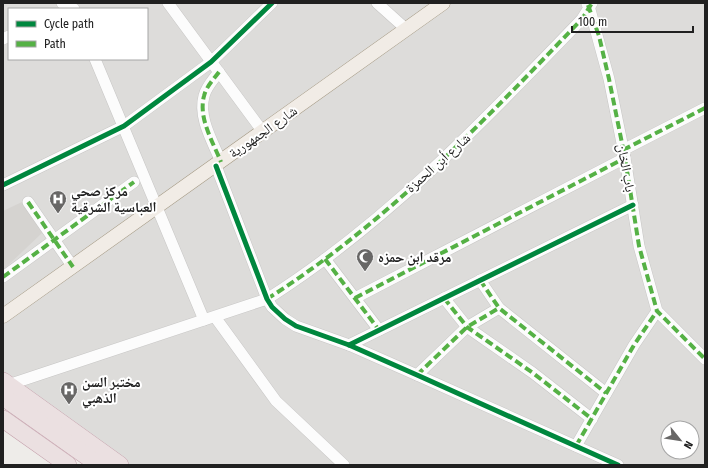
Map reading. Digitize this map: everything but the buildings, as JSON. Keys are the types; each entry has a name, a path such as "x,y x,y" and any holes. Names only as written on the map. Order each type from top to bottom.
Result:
{"highway":[{"path":"5,388 99,465"},
{"path":"5,388 120,465"},
{"path":"3,407 86,465"},
{"path":"3,419 68,465"}],"main road":[{"name":"شارع الجمهورية","path":"7,312 73,267 443,3"}],"street":[{"path":"67,7 80,3"},
{"path":"168,3 263,132"},
{"path":"3,185 124,126 211,62 272,3"},
{"path":"377,3 406,30"},
{"name":"باب الخان","path":"589,4 602,50 624,154 639,246 657,311 705,359"},
{"name":"شارع أبن الحمزة","path":"5,388 267,299 325,259 424,178 490,115 582,19 589,4"},
{"path":"96,60 204,320"},
{"path":"219,72 209,85 204,95 202,106 204,119 218,164 267,299 272,307 285,319 296,326 349,345 618,465"},
{"path":"355,298 624,154 705,108"},
{"path":"3,278 134,182"},
{"path":"28,202 73,267"},
{"path":"349,345 633,206"},
{"path":"325,259 379,330"},
{"path":"480,280 499,308 606,393"},
{"path":"444,298 467,327 533,373 592,419"},
{"path":"417,375 467,327 499,308"},
{"path":"576,446 634,345 657,311"},
{"path":"215,317 276,401 344,465"}],"shaded area":[{"path":"3,3 705,3 705,465 123,465 3,372"}],"marked path":[{"path":"267,299 311,269 394,204 509,95 582,19 592,3"},
{"path":"588,5 599,36 609,79 625,158 639,246 657,311 705,359"},
{"path":"219,72 206,90 204,96 203,113 207,130 221,162"},
{"path":"623,150 705,108"},
{"path":"355,298 625,158"},
{"path":"3,277 134,182"},
{"path":"28,202 73,267"},
{"path":"325,259 379,330"},
{"path":"480,280 499,308 606,393"},
{"path":"444,298 467,327 533,373 592,419"},
{"path":"417,375 467,327 499,308"},
{"path":"576,446 634,345 657,311"}],"cycle path":[{"path":"3,185 124,126 211,62 272,3"},
{"path":"216,166 267,299 272,307 285,319 296,326 349,345 618,465"},
{"path":"349,345 633,205"}],"place":[{"name":"مركز صحي العباسية الشرقية","path":"58,214"},
{"name":"مرقد ابن حمزه","path":"365,272"},
{"name":"مختبر السن الذهبي","path":"69,405"}]}
